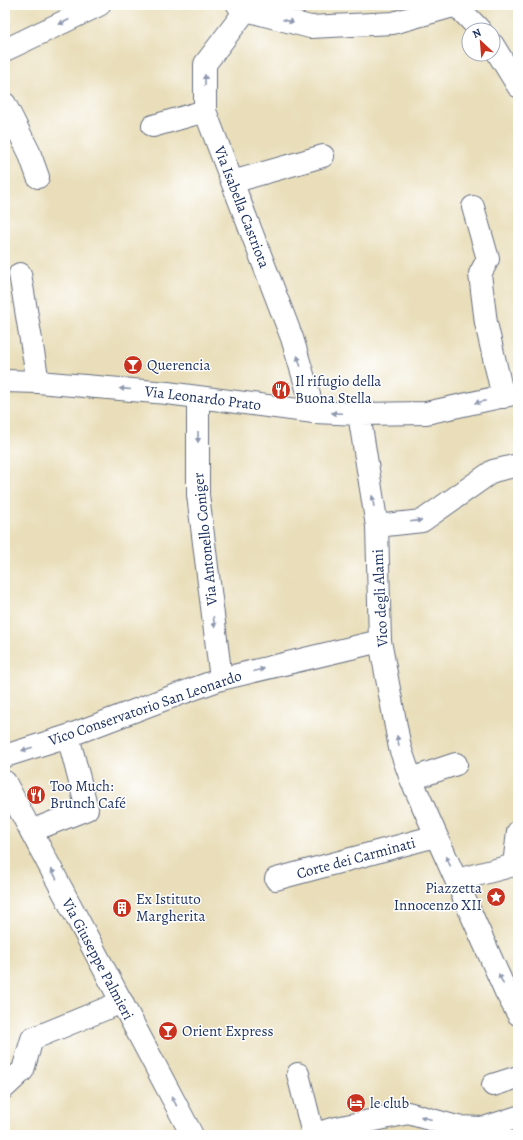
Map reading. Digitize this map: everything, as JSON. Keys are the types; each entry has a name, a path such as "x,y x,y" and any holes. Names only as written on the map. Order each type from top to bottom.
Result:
{"street":[{"path":"5,50 99,5"},
{"path":"242,7 310,27 393,23 457,5 473,22"},
{"name":"Via Isabella Castriota","path":"242,7 205,64 205,111 292,338 314,412"},
{"path":"501,58 518,86"},
{"path":"5,104 29,152 38,177"},
{"path":"153,126 205,111"},
{"path":"232,182 323,156"},
{"path":"473,207 488,259 480,274 486,323 510,395"},
{"path":"20,274 38,382"},
{"name":"Via Leonardo Prato","path":"5,381 38,382 167,393 314,412 359,414 426,413 510,395"},
{"name":"Via Antonello Coniger","path":"198,398 198,495 221,679"},
{"name":"Vico degli Alami","path":"359,414 377,526 380,641 400,748 411,779 436,836 506,992 518,1014"},
{"path":"377,526 422,521 493,471 518,465"},
{"name":"Vico Conservatorio San Leonardo","path":"5,756 68,736 221,679 380,641"},
{"path":"31,832 88,809 68,736"},
{"path":"411,779 456,764"},
{"name":"Via Giuseppe Palmieri","path":"5,782 192,1135"},
{"path":"457,880 516,865 518,832"},
{"name":"Corte dei Carminati","path":"276,879 436,836"},
{"path":"5,1087 23,1070 32,1039 122,1002"},
{"path":"298,1074 319,1133 408,1114 457,1127 484,1128 518,1117"},
{"path":"493,1085 518,1076"}],"place":[{"name":"Querencia","path":"133,365"},
{"name":"Il rifugio della Buona Stella","path":"281,390"},
{"name":"Too Much: Brunch Café","path":"36,795"},
{"name":"Piazzetta Innocenzo XII","path":"496,897"},
{"name":"Ex Istituto Margherita","path":"122,908"},
{"name":"Orient Express","path":"168,1031"},
{"name":"le club","path":"356,1103"}]}
